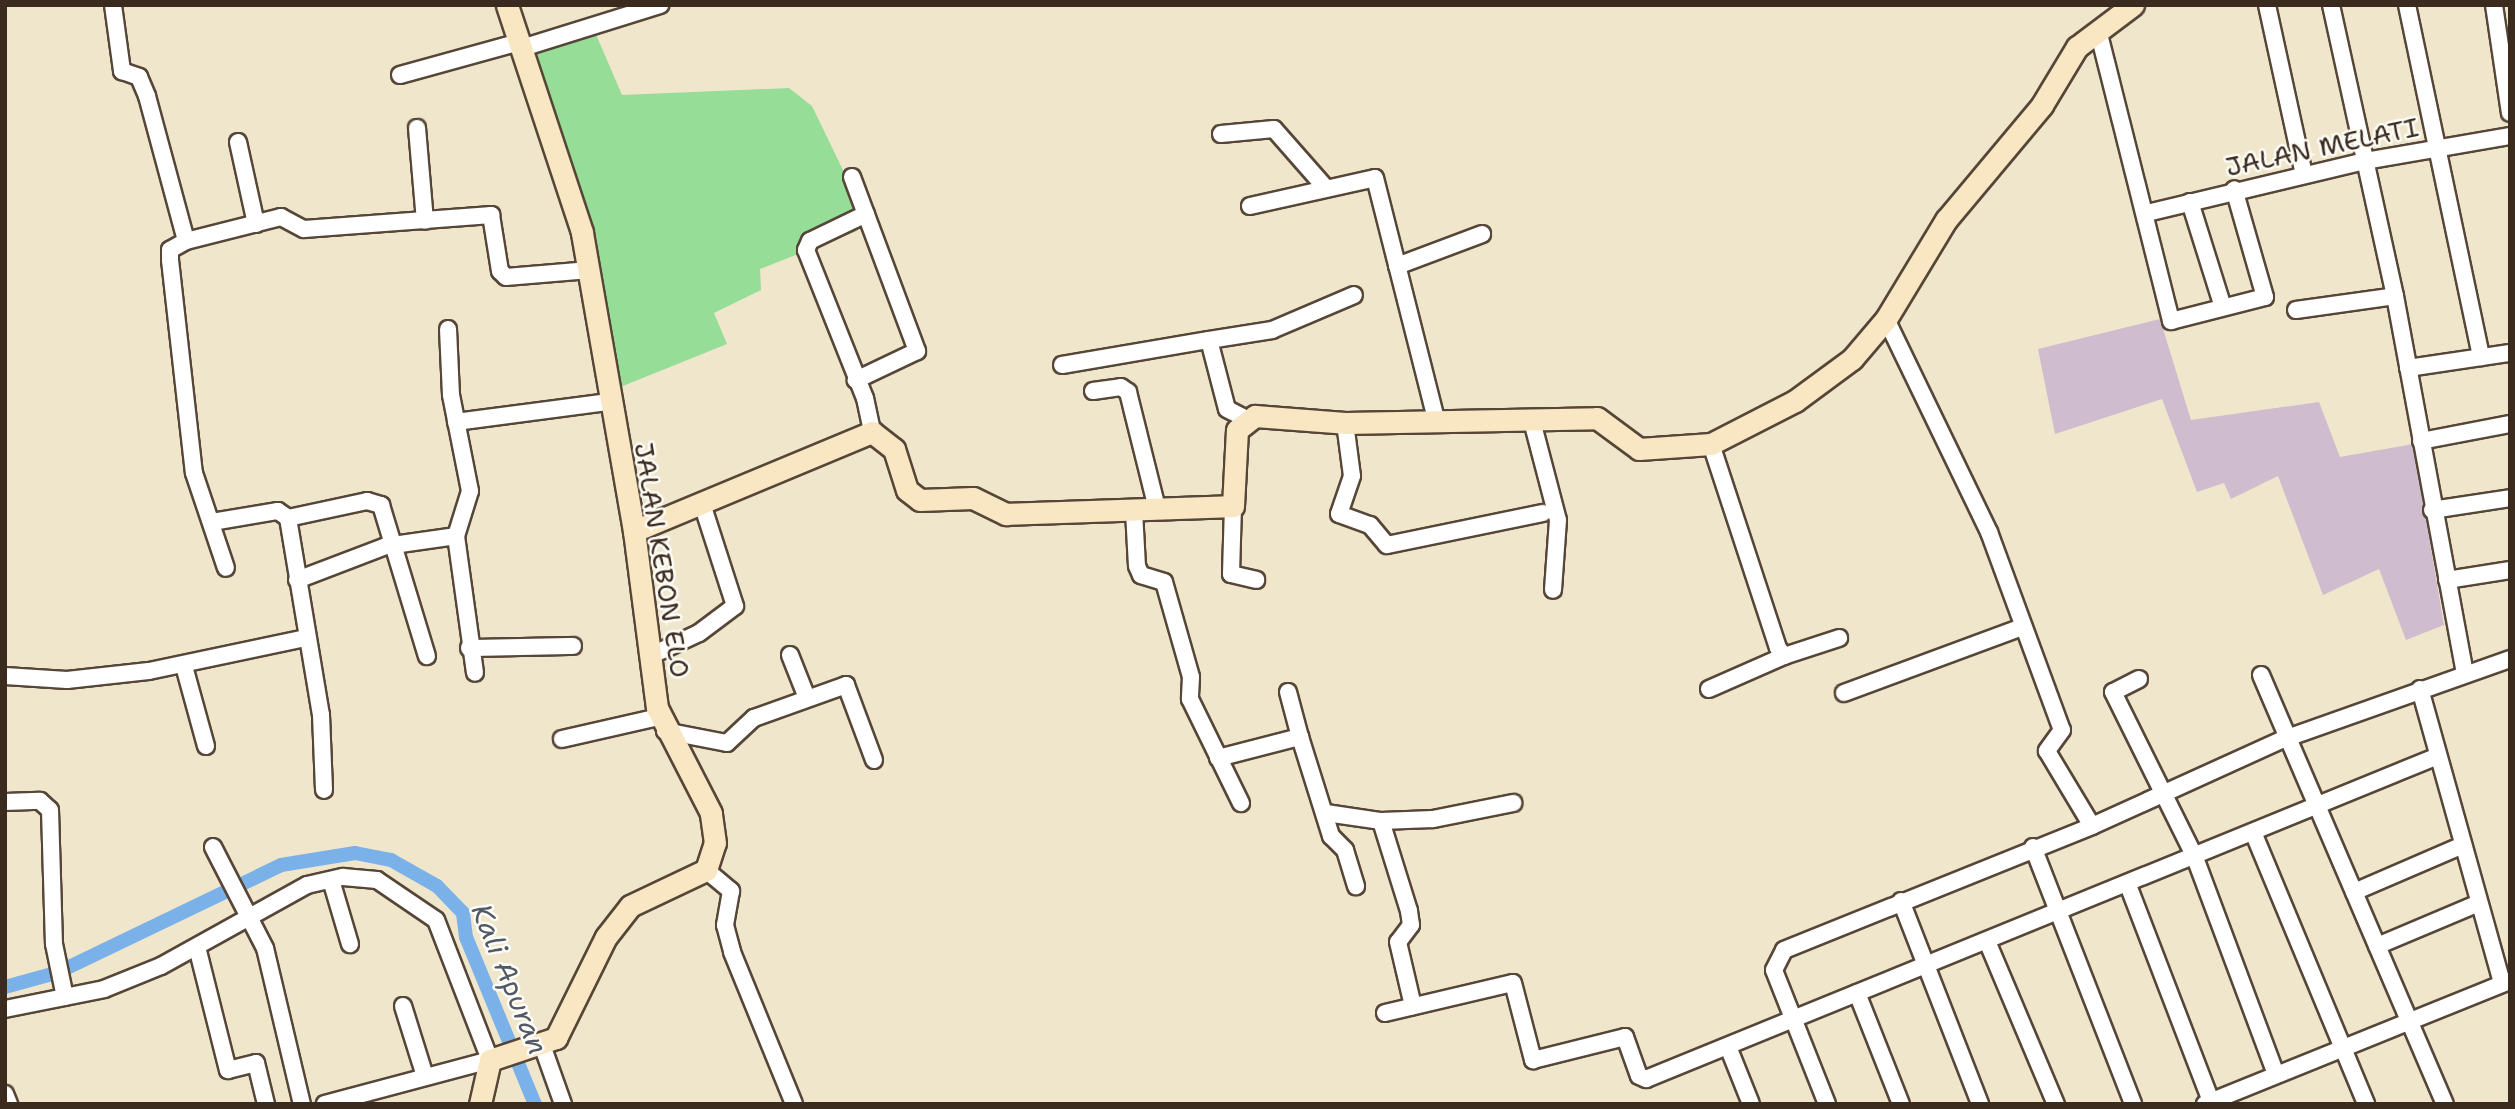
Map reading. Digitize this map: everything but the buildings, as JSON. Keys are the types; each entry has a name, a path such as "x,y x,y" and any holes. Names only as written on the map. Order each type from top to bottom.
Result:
{"street":[{"path":"113,5 122,71 139,77 147,96 186,242"},
{"name":"JALAN KEBON ELO","path":"507,5 590,270 607,401 634,531 650,656 662,724 711,813 714,861 706,870"},
{"path":"400,75 521,45 660,5"},
{"path":"1209,340 1227,409 1245,418 1345,423 1436,419 1532,421 1597,418 1627,444 1659,452 1711,444 1820,386 1886,319 1945,220 2042,106 2077,47 2099,34 2133,5"},
{"path":"2267,5 2304,175"},
{"path":"2331,5 2395,296 2432,510 2464,670"},
{"path":"2407,5 2481,357"},
{"path":"2494,5 2507,63 2510,113"},
{"path":"2099,34 2147,213 2171,321 2265,297 2234,190"},
{"path":"417,128 425,220"},
{"path":"1221,134 1274,129 1324,186"},
{"name":"JALAN MELATI","path":"2147,213 2234,190 2365,161 2510,136"},
{"path":"237,142 256,224"},
{"path":"852,177 917,351 856,380"},
{"path":"1250,206 1324,186 1375,178 1436,419"},
{"path":"2190,202 2223,307"},
{"path":"866,214 810,241 806,250 856,380 872,432 894,449 907,490 932,504 973,498 1006,513 1233,506"},
{"path":"226,568 194,473 170,250 186,242 281,217 304,229 494,217 500,271 506,278 590,270"},
{"path":"1397,266 1482,234"},
{"path":"1062,365 1272,330 1354,295"},
{"path":"2296,310 2395,296"},
{"path":"1886,319 1989,532 2062,730 2047,751 2092,826"},
{"path":"448,329 456,422 470,491 456,536 469,648 475,673"},
{"path":"2407,368 2510,353"},
{"path":"1093,391 1121,387 1128,392 1157,508"},
{"path":"456,422 607,401"},
{"path":"1245,418 1237,430 1231,573 1256,580"},
{"path":"1532,421 1559,520 1553,590"},
{"path":"1345,423 1352,476 1339,514 1370,525 1387,545 1542,513"},
{"path":"2421,441 2510,424"},
{"path":"634,531 872,432"},
{"path":"1711,444 1784,656"},
{"path":"2432,510 2510,498"},
{"path":"212,522 278,511 288,518 377,501 427,656"},
{"path":"650,656 699,633 735,606 702,504"},
{"path":"1134,511 1137,566 1141,575 1164,582 1191,677 1190,699 1241,803"},
{"path":"288,518 324,734 324,790"},
{"path":"298,580 392,545 456,536"},
{"path":"2447,580 2510,570"},
{"path":"1844,693 2022,627"},
{"path":"5,676 67,680 184,666 306,638"},
{"path":"1709,689 1784,656 1839,638"},
{"path":"469,648 573,646"},
{"path":"790,655 807,698"},
{"path":"1827,1104 1774,970 1777,956 1901,901 2092,826 2163,790 2284,739 2464,670 2510,659"},
{"path":"184,666 206,746"},
{"path":"2261,675 2284,739 2354,892 2445,1104"},
{"path":"2139,680 2113,692 2194,855 2276,1074"},
{"path":"562,739 662,724 727,743 754,718 848,686 874,760"},
{"path":"2128,886 2209,1103 2409,1018 2506,981 2479,903 2420,689"},
{"path":"1287,692 1326,813 1356,886"},
{"path":"1218,758 1300,737"},
{"path":"1385,1013 1513,983 1533,1060 1625,1037 1643,1079 1729,1049 1857,993 2128,886 2194,855 2438,756"},
{"path":"5,802 40,801 50,810 53,931 65,998"},
{"path":"1326,813 1381,821 1513,803"},
{"path":"1381,821 1409,911 1411,925 1398,942 1413,1006"},
{"path":"2253,832 2365,1104"},
{"path":"2354,892 2463,845"},
{"path":"212,847 265,948 289,1028 290,1061 302,1104"},
{"path":"2033,847 2133,1104"},
{"path":"325,1104 424,1073 536,1047 560,1032 607,937 631,906 706,870 731,891 725,925 732,953 794,1104"},
{"path":"5,1009 104,989 197,947 244,908 331,880 377,880 436,920 494,1058 481,1104"},
{"path":"331,880 350,944"},
{"path":"1901,901 1980,1104"},
{"path":"2377,946 2479,903"},
{"path":"1987,941 2056,1104"},
{"path":"197,947 228,1070 256,1063 266,1104"},
{"path":"1857,993 1901,1104"},
{"path":"404,1006 424,1073"},
{"path":"536,1047 563,1104"},
{"path":"1729,1049 1751,1104"},
{"path":"5,1094 9,1104"}],"shaded area":[{"path":"2160,319 2191,420 2319,402 2340,457 2413,444 2444,625 2406,640 2379,569 2323,595 2278,476 2231,499 2224,483 2197,492 2162,399 2055,434 2038,349"}],"green space":[{"path":"589,18 622,95 789,88 812,106 857,199 857,231 760,269 761,290 714,313 727,344 608,392 602,337 522,41"}],"waterway":[{"name":"Kali Apuran","path":"244,883 281,865 355,853 391,860 437,886 463,913 466,937 535,1104"},
{"path":"69,967 223,893"},
{"path":"5,987 49,975"}]}
